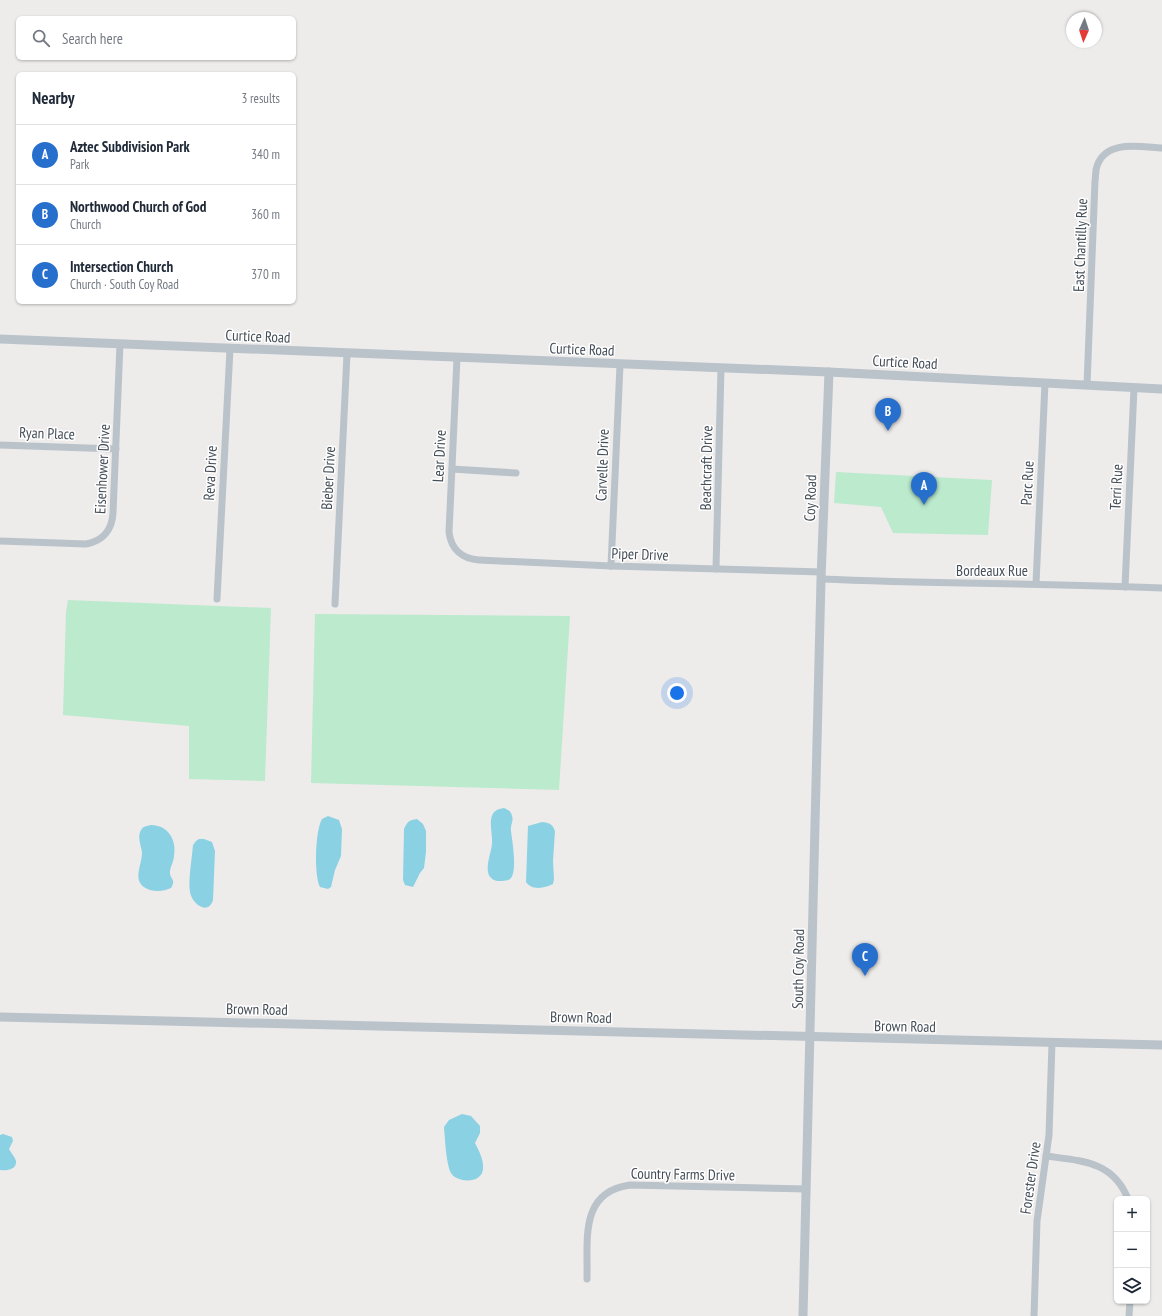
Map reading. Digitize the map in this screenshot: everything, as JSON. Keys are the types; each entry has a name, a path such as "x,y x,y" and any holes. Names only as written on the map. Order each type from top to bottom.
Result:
{"street":[{"name":"East Chantilly Rue","path":"1087,386 1096,169 1102,156 1111,150 1122,147 1162,148"},
{"name":"Curtice Road","path":"0,339 829,372 1162,389"},
{"name":"Eisenhower Drive","path":"0,541 82,544 95,542 103,537 110,529 113,518 120,344"},
{"name":"Reva Drive","path":"217,599 230,349"},
{"name":"Bieber Drive","path":"335,604 347,354"},
{"name":"Lear Drive","path":"457,358 449,532 451,541 459,553"},
{"name":"Carvelle Drive","path":"611,566 620,364"},
{"name":"Beachcraft Drive","path":"716,569 721,368"},
{"name":"Coy Road","path":"820,624 829,372"},
{"name":"Parc Rue","path":"1036,584 1045,384"},
{"name":"Terri Rue","path":"1125,587 1134,388"},
{"name":"Ryan Place","path":"0,445 116,449"},
{"path":"452,469 516,473"},
{"name":"Piper Drive","path":"459,553 469,558 479,560 716,569 821,576"},
{"name":"Bordeaux Rue","path":"821,576 938,583 1162,588"},
{"name":"South Coy Road","path":"803,1316 820,624"},
{"name":"Brown Road","path":"0,1017 1162,1045"},
{"name":"Forester Drive","path":"1034,1316 1039,1197 1051,1117 1052,1043"},
{"path":"1046,1156 1088,1162 1101,1167 1112,1174 1125,1191 1127,1196"},
{"name":"Country Farms Drive","path":"587,1279 588,1227 591,1213 597,1202 606,1192 618,1187 630,1185 806,1189"},
{"path":"1129,1316 1130,1304"}],"green space":[{"path":"836,472 992,480 988,535 893,533 881,507 834,503"},
{"path":"68,600 271,608 265,781 189,779 189,726 63,715 66,612"},
{"path":"315,614 570,616 559,790 311,783"}],"water":[{"path":"504,808 512,814 511,829 514,870 510,879 506,881 498,881 492,879 488,870 492,843 491,821 494,812"},
{"path":"328,816 339,820 342,829 341,856 335,870 331,887 328,889 320,887 318,881 316,853 320,825 322,819"},
{"path":"417,819 423,824 426,831 426,852 424,868 413,887 405,885 403,880 404,829 409,822"},
{"path":"542,822 553,826 555,831 553,861 554,879 553,884 546,887 535,888 526,882 528,826"},
{"path":"151,825 162,828 170,834 173,839 175,850 170,871 173,885 171,888 156,891 144,887 140,883 138,874 142,858 139,838 140,832 145,826"},
{"path":"199,839 212,842 215,851 213,900 211,905 204,908 194,901 190,892 193,845"},
{"path":"462,1114 471,1116 480,1126 480,1133 475,1143 482,1159 482,1174 469,1180 458,1179 451,1173 446,1151 444,1127 449,1120"},
{"path":"3,1134 12,1137 13,1141 9,1149 15,1158 16,1164 11,1169 0,1170 0,1135"}],"place":[{"name":"Northwood Church of God","path":"888,431"},
{"name":"Aztec Subdivision Park","path":"924,505"},
{"name":"Intersection Church","path":"865,976"}]}
